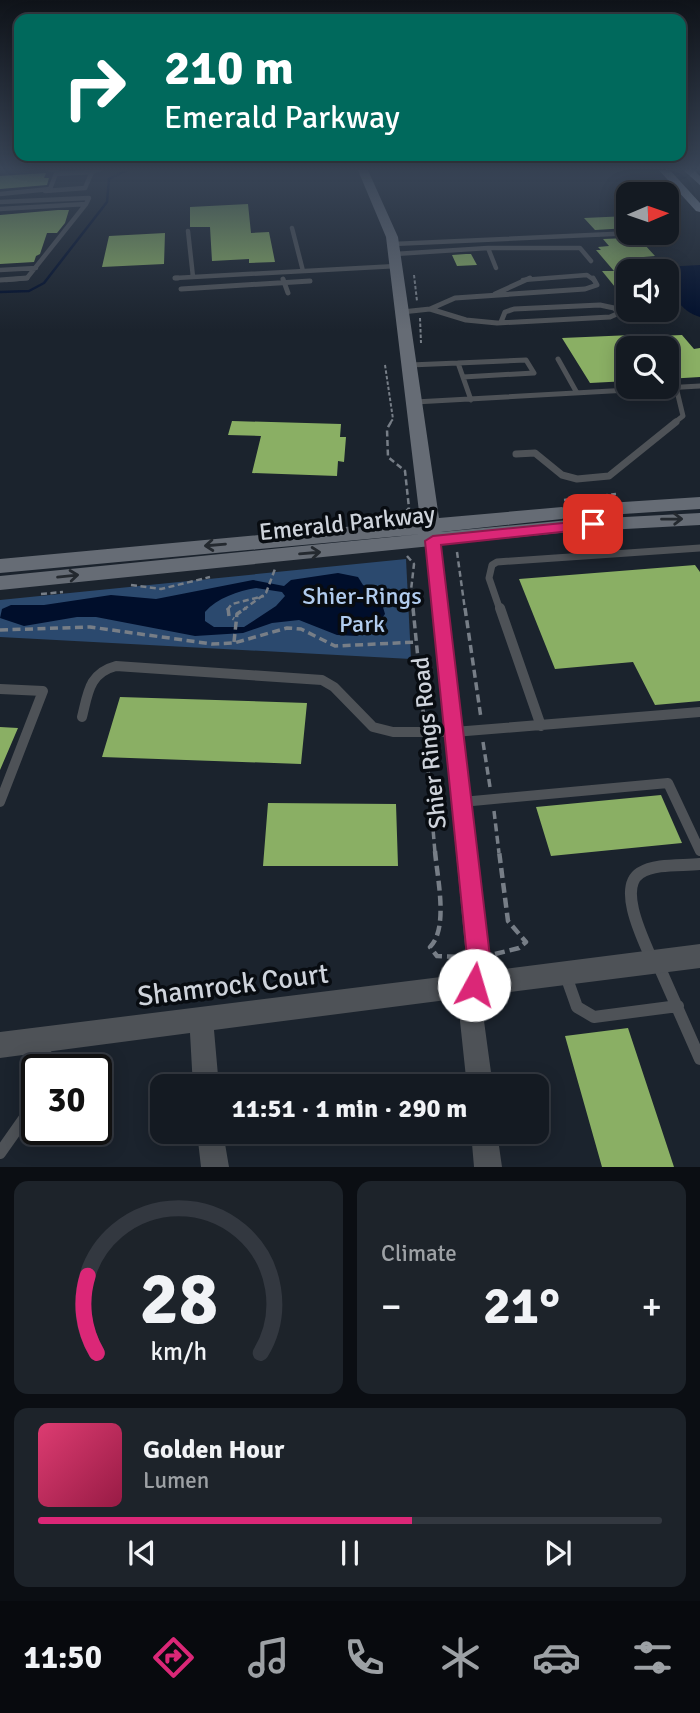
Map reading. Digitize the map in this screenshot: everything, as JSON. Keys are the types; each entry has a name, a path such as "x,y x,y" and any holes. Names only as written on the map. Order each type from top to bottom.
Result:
{"main road":[{"name":"Shier Rings Road","path":"383,222 395,255 431,533"},
{"name":"Emerald Parkway","path":"0,583 649,505 700,503"},
{"name":"Emerald Parkway","path":"0,566 431,533 700,519"}],"street":[{"name":"Shier Rings Road","path":"431,533 478,957 472,1021 478,1074"},
{"name":"Shamrock Court","path":"0,1045 700,956"},
{"path":"201,1018 205,1074"},
{"path":"211,1144 215,1167"},
{"path":"485,1144 488,1167"}],"lane":[{"path":"0,280 27,278 72,222"},
{"path":"292,228 303,271"},
{"path":"188,232 193,277"},
{"path":"175,278 303,271 395,255 616,235"},
{"path":"395,255 488,248 580,247 591,261"},
{"path":"488,248 496,268"},
{"path":"0,270 36,268"},
{"path":"281,272 288,293"},
{"path":"402,312 430,309 455,298 585,289 597,285 592,276 587,275 526,278 495,294"},
{"path":"225,276 226,286"},
{"path":"181,289 310,281"},
{"path":"430,309 466,320 501,322 610,317 619,313 614,308 600,305 514,309 505,312 501,322"},
{"path":"558,359 578,393"},
{"path":"410,365 526,360 534,373 463,377"},
{"path":"458,363 471,400"},
{"path":"679,387 700,386"},
{"path":"415,402 616,391"},
{"path":"516,454 535,453 562,475 577,479 609,476 683,416 679,399"},
{"path":"541,726 489,578 492,565 498,562 700,548"},
{"path":"82,717 92,677 102,668 116,666 322,680 334,687 355,712 373,727 393,732 454,733 700,712"},
{"path":"0,689 43,691 0,802"},
{"path":"461,802 668,783 700,851"},
{"path":"700,864 639,874 633,880 631,904 700,1059"},
{"path":"565,973 578,1007 594,1017 678,1006"},
{"path":"44,1054 47,1040"},
{"path":"0,1153 21,1122"}],"path":[{"path":"385,365 393,419 387,429 388,457 405,471 409,508 404,515"},
{"path":"553,501 627,494"},
{"path":"234,643 237,614 261,601 272,582 275,569"},
{"path":"235,620 229,616 227,609 232,604 265,594"},
{"path":"0,629 90,627 212,645 234,643 287,628 301,629 335,646 417,642"}],"green space":[{"name":"Shier-Rings Park","path":"406,559 411,659 0,637 0,600"}],"shaded area":[{"path":"700,265 700,317 679,303 679,266"},
{"path":"338,573 358,577 363,585 378,590 385,614 376,626 357,636 337,635 299,620 272,623 243,633 195,636 96,617 77,617 24,626 0,618 2,609 11,605 44,605 111,595 156,599 253,580 284,586 291,580","holes":["256,588 282,592 285,596 276,606 244,627 214,627 205,621 205,612 210,607 235,593"]}],"building":[{"path":"0,222 65,222 57,233 47,233 40,254 34,262 0,264"},
{"path":"190,222 250,222 251,233 269,232 275,262 249,263 249,259 212,261 210,227 190,227"},
{"path":"588,222 616,222 616,229 595,230"},
{"path":"165,233 164,264 102,267 109,236"},
{"path":"616,238 616,245 645,245 655,256 616,259 616,288 602,271 614,271 596,250 601,250 598,247 609,246 603,239"},
{"path":"471,254 477,265 457,266 452,255"},
{"path":"632,335 633,336 616,336 616,382 590,383 562,338"},
{"path":"682,335 694,349 700,348 700,377 679,378 679,336 658,336"},
{"path":"232,421 341,424 340,437 346,437 344,462 338,461 337,476 252,473 261,436 228,435"},
{"path":"695,565 700,572 700,701 655,705 633,662 555,669 519,579"},
{"path":"120,697 307,703 301,764 102,757"},
{"path":"0,727 18,728 0,770"},
{"path":"661,795 682,843 551,856 536,807"},
{"path":"268,803 396,804 398,866 263,866"},
{"path":"628,1028 674,1167 602,1167 565,1036"}],"waterway":[{"path":"0,292 29,291 44,283 91,222"}],"route":[{"path":"474,985 478,957 433,541 593,524"}]}
